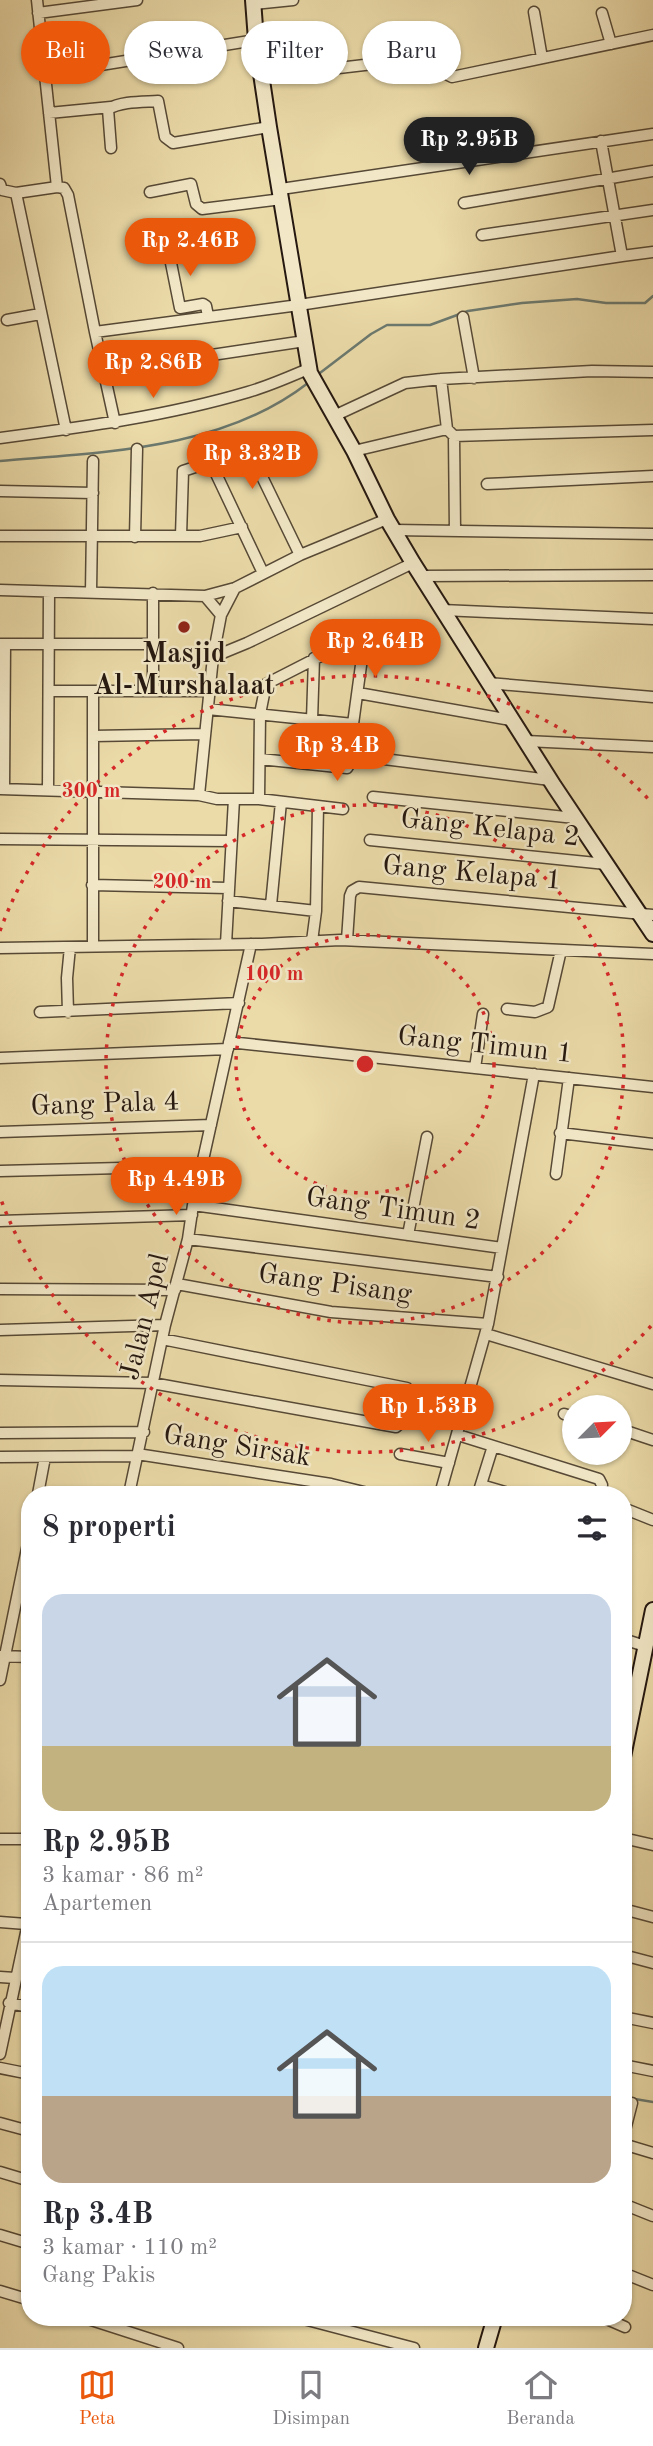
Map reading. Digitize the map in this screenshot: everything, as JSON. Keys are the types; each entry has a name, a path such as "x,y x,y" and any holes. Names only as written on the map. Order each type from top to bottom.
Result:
{"street":[{"path":"37,0 39,21"},
{"path":"38,13 137,0"},
{"path":"254,21 253,2 293,0"},
{"path":"534,12 542,58"},
{"path":"602,13 611,44"},
{"path":"348,67 441,56 444,58 448,75 452,77 653,35"},
{"path":"110,64 241,42"},
{"path":"46,84 57,187"},
{"path":"263,84 309,371 413,563 575,818 606,864 646,914 653,934"},
{"path":"49,113 158,101 165,137 173,143 269,127"},
{"path":"111,107 107,114 111,148"},
{"path":"150,192 191,184 196,204 202,209 653,134"},
{"path":"601,141 622,256"},
{"path":"464,203 653,172"},
{"path":"0,184 2,190 16,193 57,187 64,188 68,195 116,423"},
{"path":"16,193 66,430"},
{"path":"482,235 653,210"},
{"path":"95,332 299,305 653,252"},
{"path":"169,253 180,309 203,304 208,316"},
{"path":"7,320 40,314"},
{"path":"463,317 474,378"},
{"path":"105,371 305,341"},
{"path":"0,438 116,423 192,407 251,392 309,371"},
{"path":"334,416 405,383 592,372 653,372"},
{"path":"441,379 450,433 455,531"},
{"path":"354,451 450,433 653,430"},
{"path":"135,537 137,449"},
{"path":"181,536 184,470 244,451 251,454 300,555"},
{"path":"91,592 93,461"},
{"path":"210,461 263,573"},
{"path":"487,484 653,476"},
{"path":"0,491 93,493"},
{"path":"0,590 205,596 236,588 300,555 391,525 455,531 653,534"},
{"path":"0,536 210,535 242,527"},
{"path":"213,657 413,563"},
{"path":"422,576 653,575"},
{"path":"199,795 213,657 221,615 236,588"},
{"path":"48,790 49,592"},
{"path":"153,593 153,690"},
{"path":"205,596 221,615"},
{"path":"442,610 653,619"},
{"path":"259,799 260,714 266,684 358,636 365,636 353,724 351,765 343,768 260,759"},
{"path":"153,644 3,644 2,789 199,795 343,809"},
{"path":"312,720 314,658"},
{"path":"488,683 653,698"},
{"path":"50,691 209,691"},
{"path":"93,692 93,946"},
{"path":"358,693 511,720"},
{"path":"208,709 353,724"},
{"path":"93,736 205,734"},
{"path":"526,741 653,747"},
{"path":"352,755 550,780"},
{"path":"373,797 575,818"},
{"path":"226,944 234,799"},
{"path":"271,905 281,802"},
{"path":"312,941 316,911 318,806"},
{"path":"0,839 231,841"},
{"name":"Gang Kelapa 2","path":"370,840 606,864"},
{"path":"92,885 229,888"},
{"name":"Gang Kelapa 1","path":"347,940 350,896 352,891 359,887 646,914"},
{"path":"228,901 316,911"},
{"path":"0,948 347,940 653,954"},
{"name":"Jalan Apel","path":"131,1486 165,1325 188,1239 251,944"},
{"path":"68,1012 70,947"},
{"path":"507,1009 535,1012 548,1007 561,950"},
{"path":"40,1012 239,1003"},
{"path":"475,1068 482,1014"},
{"name":"Gang Timun 1","path":"0,1058 228,1046 653,1087"},
{"name":"Gang Timun 2","path":"442,1486 487,1329 534,1074"},
{"path":"556,1174 569,1078"},
{"name":"Gang Pala 4","path":"0,1132 211,1125"},
{"path":"560,1133 653,1144"},
{"path":"408,1235 427,1137"},
{"path":"0,1171 202,1166"},
{"name":"Gang Timun 2","path":"0,1221 193,1210 502,1248"},
{"path":"188,1239 498,1277"},
{"name":"Gang Pisang","path":"0,1289 176,1287 331,1312 487,1329 653,1384"},
{"path":"0,1330 165,1325"},
{"path":"0,1380 152,1383 396,1427 404,1421 410,1394 405,1387 162,1339"},
{"path":"0,1433 144,1432"},
{"path":"632,1433 653,1440"},
{"path":"458,1435 598,1479 602,1486"},
{"path":"481,1486 493,1446"},
{"path":"400,1454 449,1463"},
{"name":"Gang Sirsak","path":"0,1457 136,1455 339,1486"},
{"path":"40,1486 46,1457"},
{"path":"632,1512 653,1520"},
{"path":"0,1680 21,1575"},
{"path":"632,1695 647,1653 653,1610"},
{"path":"3,1656 21,1657"},
{"path":"0,1839 21,1839"},
{"path":"632,1840 653,1845"},
{"path":"632,1911 653,1917"},
{"path":"0,1922 21,1920"},
{"path":"632,1957 653,1963"},
{"path":"0,2054 15,1978 21,1969"},
{"path":"0,1977 15,1978"},
{"path":"9,2003 21,2005"},
{"path":"632,2019 653,2023"},
{"path":"632,2067 653,2071"},
{"path":"0,2068 21,2072"},
{"path":"0,2123 21,2129"},
{"path":"632,2147 653,2153"},
{"path":"0,2172 21,2178"},
{"path":"632,2208 653,2216"},
{"path":"0,2235 21,2241"},
{"path":"632,2277 653,2285"},
{"path":"0,2291 21,2297"},
{"path":"110,2326 178,2348"},
{"path":"330,2326 414,2348"},
{"path":"486,2348 492,2326"}],"waterway":[{"path":"316,376 387,325 430,325 468,311 522,303 577,299 606,303 645,303 653,296"},
{"path":"0,461 120,450 200,435 238,422 274,405 308,383"},
{"path":"632,2098 653,2102"}],"place":[{"name":"Masjid Al-Murshalaat","path":"184,627"}]}
